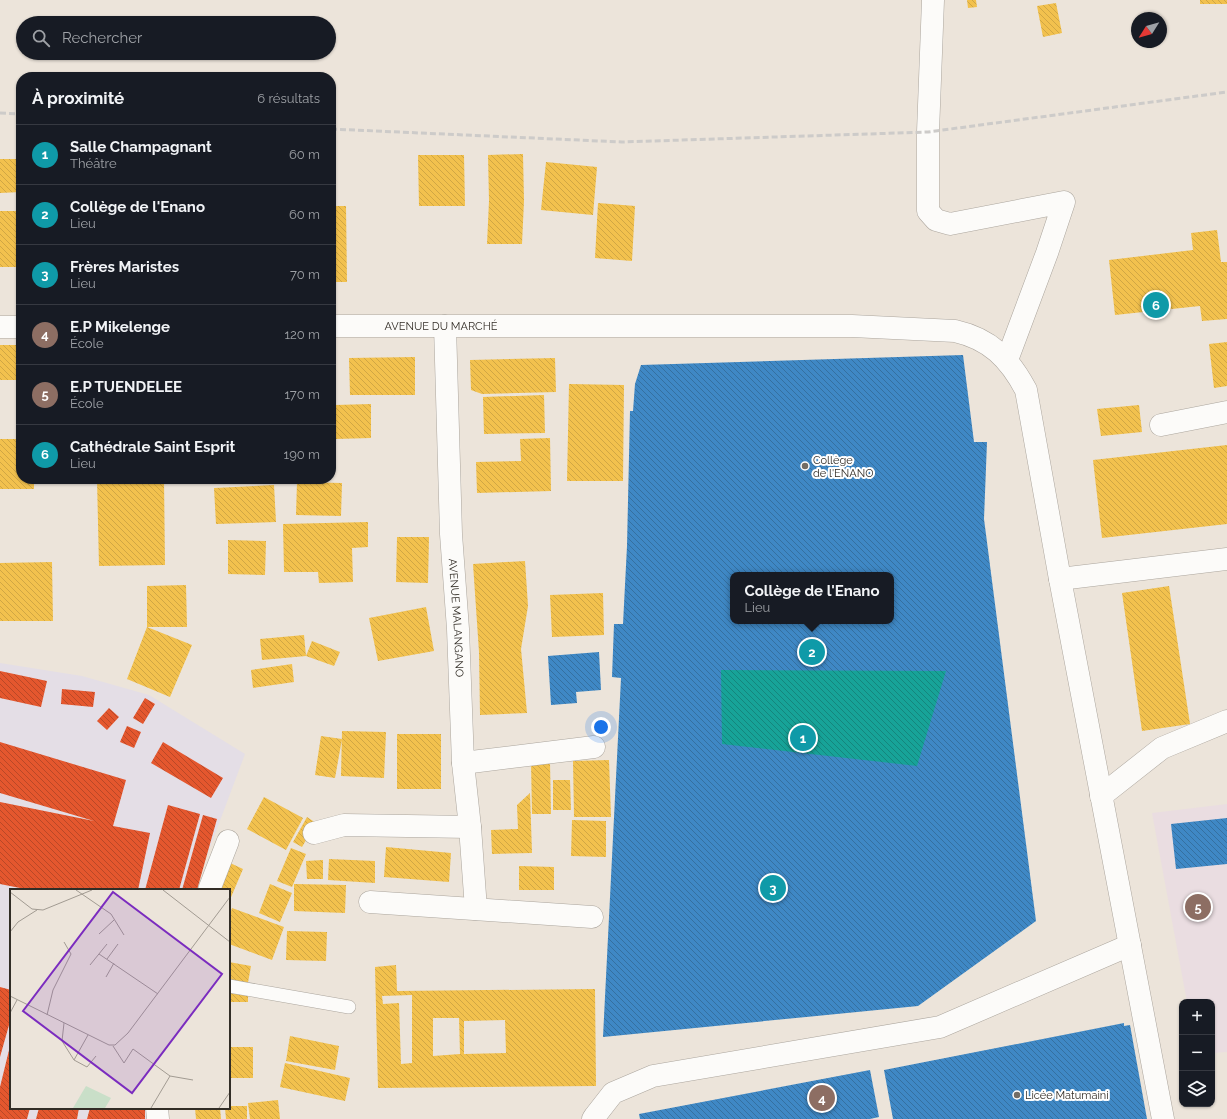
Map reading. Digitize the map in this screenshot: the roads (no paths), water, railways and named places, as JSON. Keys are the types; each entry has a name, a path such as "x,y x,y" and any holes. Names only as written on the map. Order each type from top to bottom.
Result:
{"street":[{"path":"932,0 928,132 928,211 936,220 950,224 1064,202 1047,253 1007,360"},
{"path":"0,326 16,326"},
{"name":"AVENUE DU MARCHÉ","path":"336,326 852,326 955,331 969,334 993,347 1007,360 1026,390 1060,579 1163,1119"},
{"name":"AVENUE MALANGANO","path":"445,326 451,534 458,629 463,763 470,827 476,909"},
{"path":"1161,425 1227,412"},
{"path":"1060,579 1227,558"},
{"path":"1101,796 1162,748 1227,721"},
{"path":"463,763 594,747"},
{"path":"314,832 344,825 470,827"},
{"path":"209,889 228,841"},
{"path":"370,902 592,916"},
{"path":"593,1119 613,1093 653,1076 940,1027 1130,945"},
{"path":"157,1109 158,1119"}],"lane":[{"path":"230,986 349,1007"}],"railway":[{"path":"336,129 622,142 928,132 1227,92"},
{"path":"0,113 16,114"}],"place":[{"name":"Cathédrale Saint Esprit","path":"1156,305"},
{"name":"Collège de l'ENANO","path":"805,466"},
{"name":"Collège de l'Enano","path":"812,652"},
{"name":"Salle Champagnant","path":"803,738"},
{"name":"Frères Maristes","path":"773,888"},
{"name":"E.P TUENDELEE","path":"1198,907"},
{"name":"Licée Matumaini","path":"1017,1095"},
{"name":"E.P Mikelenge","path":"822,1098"}]}
